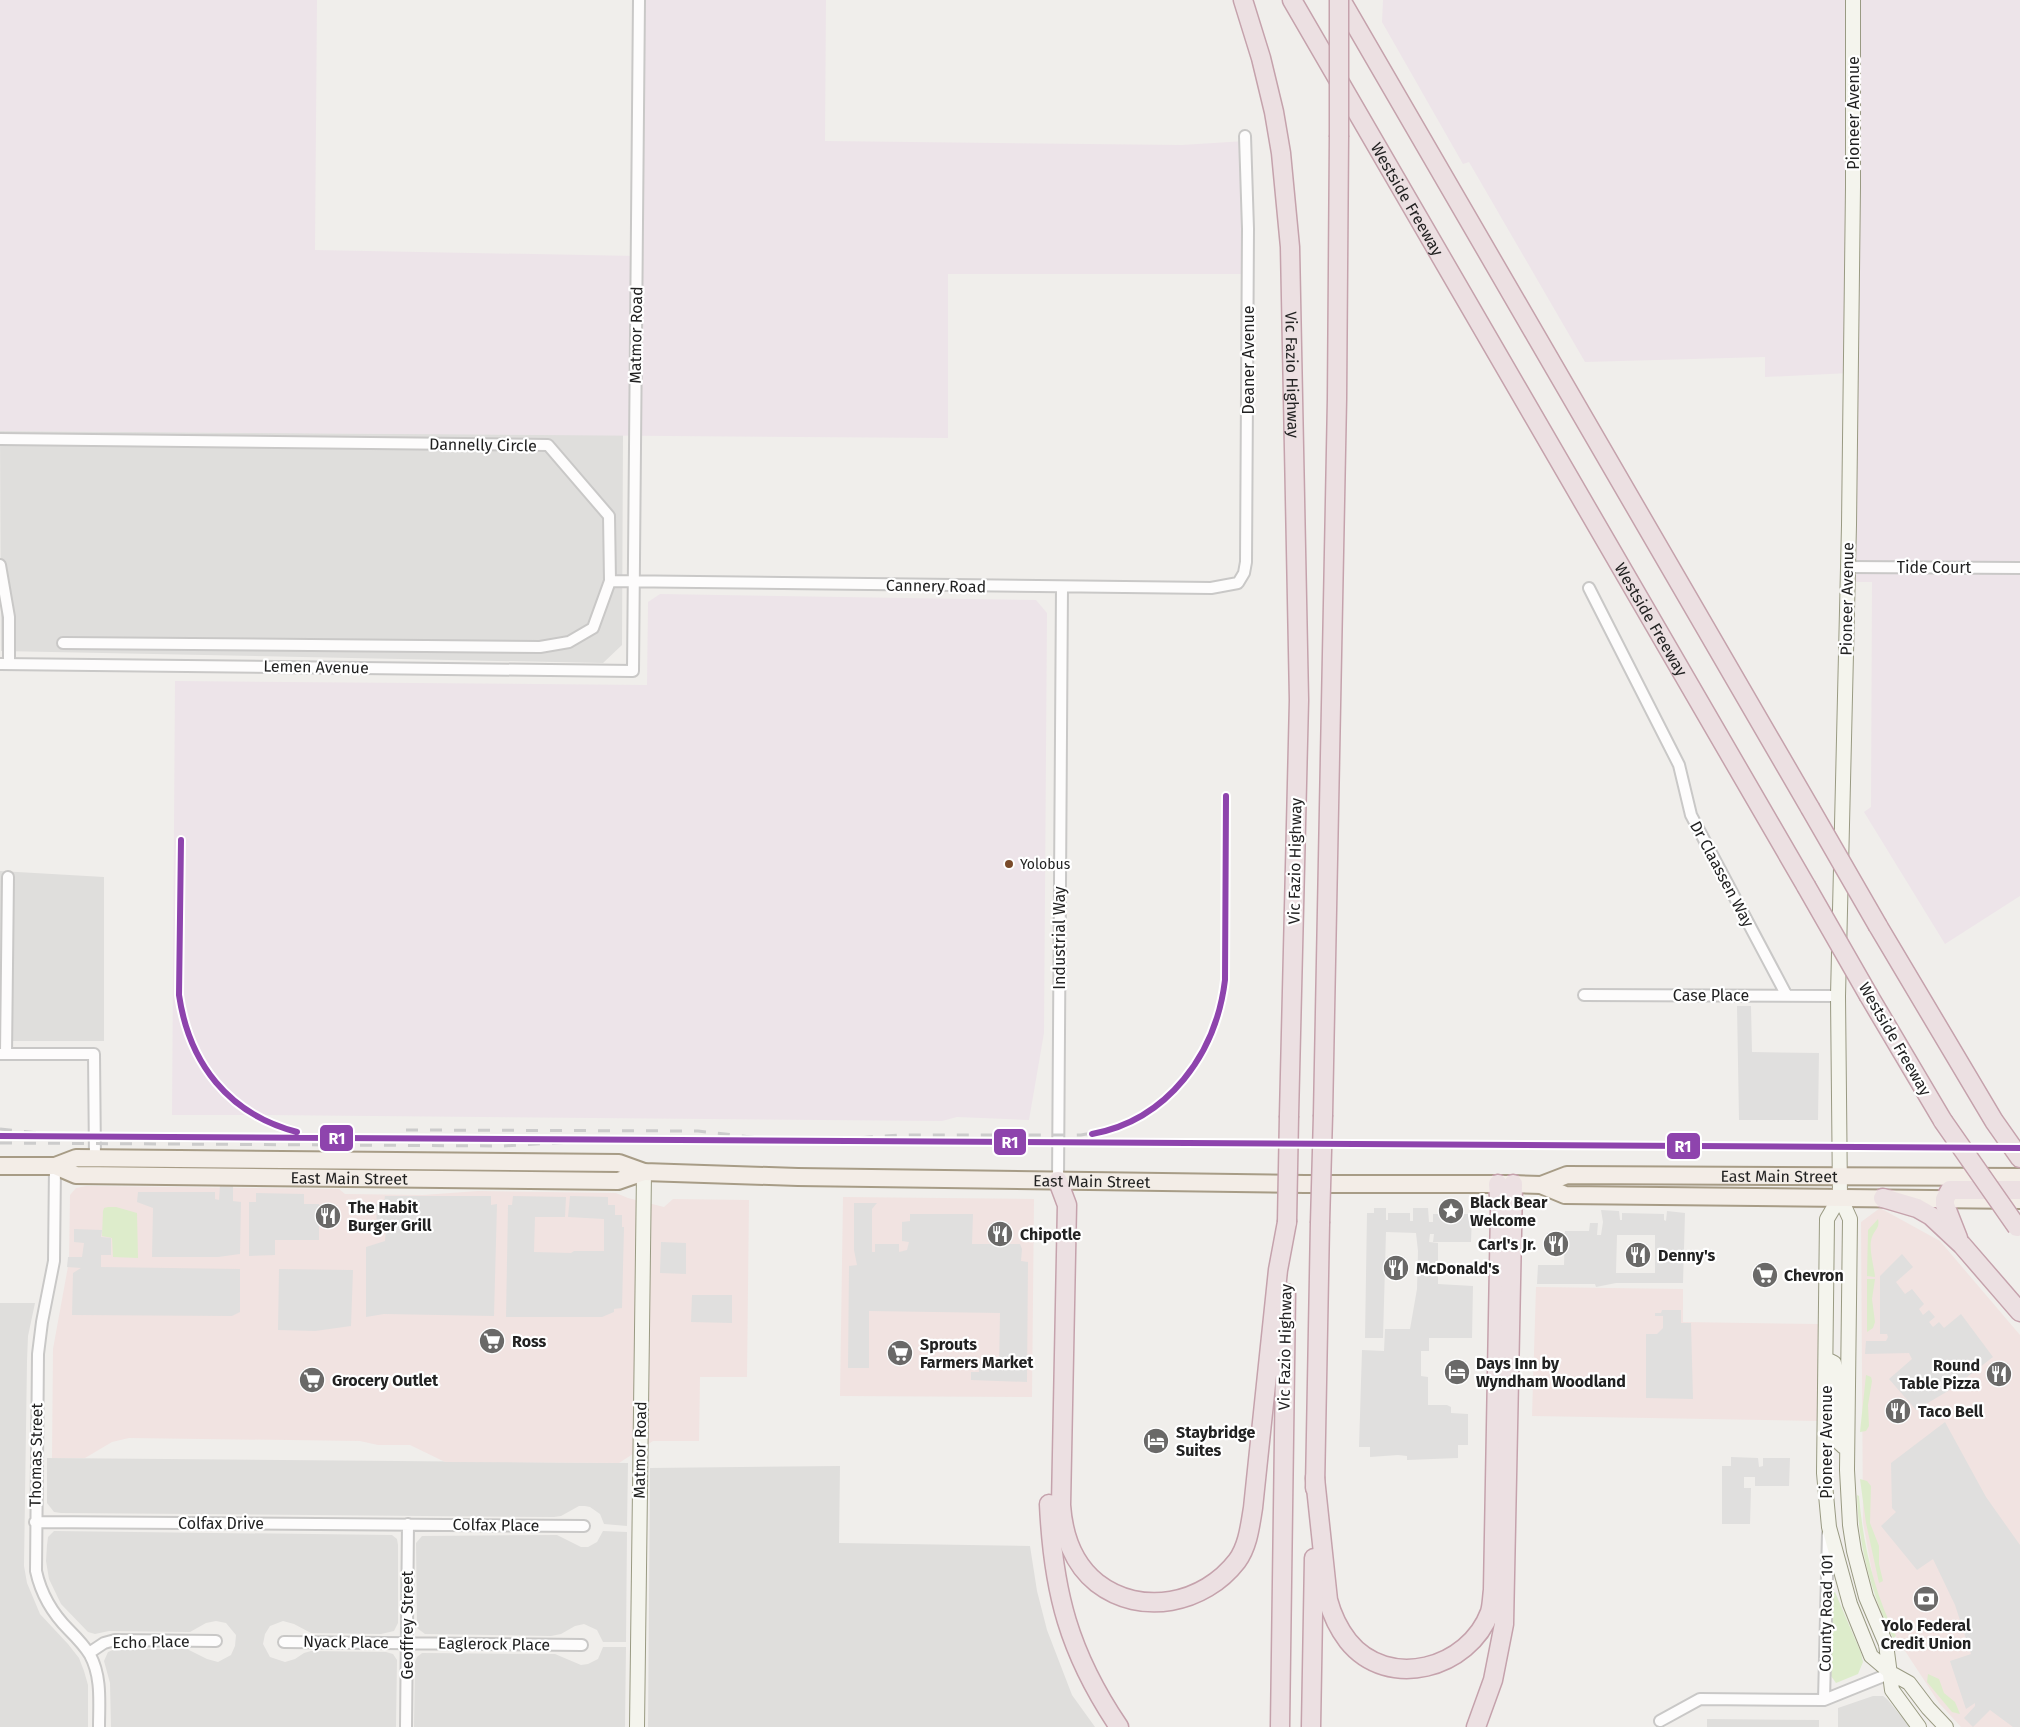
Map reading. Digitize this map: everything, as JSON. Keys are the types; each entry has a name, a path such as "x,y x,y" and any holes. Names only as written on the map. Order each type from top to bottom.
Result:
{"highway":[{"name":"Vic Fazio Highway","path":"1243,0 1261,58 1274,112 1281,153 1290,247 1298,576 1299,700 1287,1222 1280,1727"},
{"name":"Westside Freeway","path":"1292,0 1942,1120 2018,1229"},
{"name":"Vic Fazio Highway","path":"1311,1727 1337,410 1340,0"},
{"path":"1340,0 1878,926 1994,1121 2020,1158"},
{"path":"1058,1181 1067,1205 1061,1505 1063,1526 1070,1548 1096,1582 1113,1593 1132,1600 1159,1603 1182,1599 1199,1592 1223,1576 1237,1560 1244,1547 1253,1508 1278,1270 1287,1222"},
{"path":"1058,1181 1055,1204 1049,1493 1052,1556 1061,1605 1074,1643 1093,1683 1119,1727"},
{"path":"1315,1478 1328,1600 1333,1618 1348,1642 1366,1658 1385,1666 1410,1670 1436,1665 1460,1653 1478,1635 1490,1611 1493,1590 1500,1210 1505,1184"},
{"path":"1476,1727 1493,1680 1504,1624 1505,1184"},
{"path":"1962,1245 1947,1210 1945,1199 1947,1193 1954,1189 2020,1190"},
{"path":"1883,1198 1924,1211 1962,1245 2020,1312"}],"main road":[{"name":"East Main Street","path":"0,1166 55,1166 76,1158 619,1163 644,1172"},
{"name":"East Main Street","path":"55,1166 76,1175 99,1176 618,1180 644,1172 1058,1181 1505,1184 1542,1185 1565,1195 2020,1200"},
{"name":"East Main Street","path":"1542,1185 1567,1175 2020,1177"},
{"path":"1611,1195 1622,1183 1647,1183 1671,1175"}],"street":[{"name":"Matmor Road","path":"633,671 639,0"},
{"name":"Pioneer Avenue","path":"1853,0 1853,187 1838,996 1840,1197 1850,1219 1848,1499 1854,1551 1866,1597 1886,1644 1892,1690 1919,1727"},
{"name":"Deaner Avenue","path":"1239,583 1246,562 1248,230 1245,136"},
{"name":"Dannelly Circle","path":"0,439 548,445 609,516 610,581 594,628 569,642 540,647 63,643"},
{"path":"0,565 9,617 4,664"},
{"name":"Tide Court","path":"1847,567 2020,568"},
{"name":"Cannery Road","path":"610,581 1211,588 1239,583"},
{"name":"Industrial Way","path":"1058,1181 1062,587"},
{"name":"Dr Claassen Way","path":"1589,588 1679,765 1691,815 1787,996"},
{"path":"97,664 98,643"},
{"path":"367,646 367,668"},
{"name":"Lemen Avenue","path":"4,664 633,671"},
{"path":"8,878 3,1054 94,1054 95,1159"},
{"name":"Case Place","path":"1584,995 1838,996"},
{"name":"Thomas Street","path":"55,1166 54,1261 38,1354 36,1570 39,1584 52,1610 89,1653 93,1662 100,1690 99,1727"},
{"name":"Matmor Road","path":"637,1727 644,1172"},
{"name":"Pioneer Avenue","path":"1840,1197 1827,1219 1824,1473 1828,1527 1850,1604 1871,1656 1891,1673 1909,1683 1946,1727"},
{"path":"1826,1359 1834,1363 1837,1393 1848,1415"},
{"path":"1825,1396 1834,1409 1837,1442 1847,1449"},
{"name":"Colfax Drive","path":"35,1522 408,1524"},
{"name":"Colfax Place","path":"408,1524 584,1526"},
{"name":"Geoffrey Street","path":"406,1727 408,1524"},
{"name":"County Road 101","path":"1824,1700 1828,1527"},
{"name":"Echo Place","path":"89,1653 104,1643 115,1640 216,1641"},
{"name":"Nyack Place","path":"284,1642 407,1643"},
{"name":"Eaglerock Place","path":"407,1643 582,1645"},
{"path":"1660,1721 1700,1699 1824,1700 1891,1673"}],"shaded area":[{"path":"0,0 317,0 315,250 637,256 639,0 826,0 825,141 1182,145 1245,141 1245,274 948,274 948,438 0,431"},
{"path":"1383,0 2020,0 2020,896 1945,944 1864,812 1871,807 1872,582 1848,582 1850,373 1765,377 1765,357 1585,362 1469,162 1463,164 1382,22"},
{"path":"0,431 623,435 622,645 603,663 1,651"},
{"path":"660,594 1036,600 1047,613 1044,1033 1029,1120 957,1117 942,1121 265,1115 251,1108 246,1115 172,1115 175,681 647,685 648,602"},
{"path":"0,871 104,877 104,1041 0,1041"},
{"path":"1737,1006 1751,1006 1752,1052 1819,1053 1818,1120 1739,1120"},
{"path":"220,1185 233,1186 233,1201 241,1202 240,1254 218,1257 152,1257 153,1208 137,1202 138,1192 215,1192 215,1199 219,1200"},
{"path":"86,1186 339,1189 345,1194 423,1195 478,1191 616,1193 664,1207 673,1199 749,1200 747,1377 700,1377 699,1441 653,1441 619,1463 445,1462 410,1445 378,1445 360,1441 129,1438 112,1442 85,1458 52,1458 53,1349 69,1261 70,1195 76,1188"},
{"path":"256,1193 304,1194 304,1204 319,1204 319,1240 275,1240 275,1255 249,1256 249,1202 256,1202"},
{"path":"385,1196 491,1196 491,1205 497,1204 494,1316 384,1314 366,1317 366,1247 385,1241 386,1228 377,1228 376,1204 384,1204"},
{"path":"513,1196 566,1197 565,1217 535,1217 534,1252 571,1253 574,1251 604,1251 604,1219 568,1217 570,1196 608,1197 608,1205 615,1205 615,1215 622,1215 622,1227 624,1227 622,1308 614,1309 614,1312 602,1317 506,1317 508,1205 512,1205"},
{"path":"843,1197 1034,1199 1032,1397 840,1396"},
{"path":"854,1203 877,1203 872,1209 872,1252 875,1252 875,1244 899,1244 899,1252 907,1250 909,1242 902,1241 902,1222 910,1221 910,1214 973,1214 972,1244 1020,1244 1021,1261 1028,1262 1027,1382 971,1380 971,1372 979,1372 979,1364 999,1365 1000,1313 869,1311 869,1368 848,1368 849,1266 857,1265 854,1250"},
{"path":"1374,1208 1386,1208 1386,1220 1388,1220 1388,1213 1410,1213 1410,1221 1413,1221 1413,1208 1428,1208 1429,1222 1433,1222 1433,1214 1472,1214 1471,1242 1433,1242 1434,1234 1430,1234 1429,1242 1438,1243 1438,1284 1473,1286 1472,1338 1429,1338 1429,1351 1421,1351 1421,1376 1428,1377 1428,1405 1447,1405 1451,1407 1451,1413 1468,1414 1468,1445 1458,1445 1458,1458 1407,1460 1407,1456 1398,1455 1370,1457 1370,1447 1359,1447 1362,1350 1384,1351 1385,1329 1410,1329 1417,1289 1416,1233 1386,1232 1383,1338 1365,1338 1367,1213 1374,1213"},
{"path":"1880,1208 1940,1241 2020,1335 2020,1727 1961,1727 1939,1703 1879,1611 1863,1522 1861,1222"},
{"path":"1601,1210 1619,1211 1620,1220 1622,1220 1622,1213 1664,1214 1666,1221 1667,1211 1685,1213 1683,1283 1616,1283 1596,1287 1595,1284 1537,1284 1538,1265 1564,1265 1565,1231 1589,1231 1590,1223 1598,1223 1597,1235 1601,1235 1603,1222","holes":["1617,1235 1655,1235 1655,1273 1616,1273"]},
{"path":"74,1229 102,1230 101,1237 111,1238 111,1255 101,1255 101,1267 240,1269 240,1312 232,1316 72,1315 73,1273 81,1268 67,1267 68,1257 82,1257 84,1243 74,1242"},
{"path":"661,1242 686,1243 686,1274 660,1273"},
{"path":"1902,1254 1913,1267 1896,1282 1905,1294 1912,1289 1924,1304 1919,1309 1923,1315 1929,1310 1935,1317 1929,1322 1933,1327 1939,1322 1944,1328 1961,1314 1993,1357 1953,1388 1916,1410 1889,1379 1912,1359 1909,1353 1865,1354 1866,1341 1886,1341 1888,1337 1887,1334 1880,1334 1880,1276"},
{"path":"279,1269 353,1270 351,1326 315,1331 278,1330"},
{"path":"1536,1287 1683,1289 1683,1322 1818,1324 1817,1421 1532,1416"},
{"path":"692,1295 732,1295 732,1323 691,1322"},
{"path":"0,1303 35,1303 28,1336 24,1566 27,1583 40,1614 79,1658 88,1685 88,1727 0,1727"},
{"path":"1662,1310 1681,1310 1681,1323 1691,1323 1693,1399 1646,1398 1646,1334 1657,1334 1663,1328 1663,1316 1655,1316 1655,1313 1661,1313"},
{"path":"1945,1422 1986,1497 2020,1545 2020,1727 2013,1727 1990,1710 1973,1727 1964,1718 1975,1703 1966,1709 1950,1661 1971,1654 1955,1605 1933,1559 1917,1570 1881,1526 1896,1512 1892,1508 1891,1463"},
{"path":"1731,1457 1758,1458 1759,1467 1763,1466 1763,1458 1790,1458 1789,1486 1755,1486 1755,1477 1744,1477 1744,1488 1751,1488 1750,1524 1722,1524 1722,1466 1731,1466"},
{"path":"47,1458 628,1463 627,1526 604,1524 600,1514 585,1506 579,1506 561,1516 554,1517 61,1513 54,1512 47,1503"},
{"path":"840,1466 839,1543 1030,1546 1037,1591 1047,1630 1072,1695 1095,1727 648,1727 650,1468"},
{"path":"54,1531 392,1535 397,1539 398,1545 398,1623 394,1631 381,1634 311,1633 283,1621 270,1626 263,1644 270,1657 285,1662 311,1651 393,1654 397,1660 396,1727 111,1727 110,1683 104,1661 108,1652 115,1649 187,1649 218,1662 231,1655 236,1635 226,1623 216,1621 206,1623 190,1632 109,1631 95,1634 88,1632 61,1604 49,1579 46,1561 47,1545 48,1537"},
{"path":"603,1531 627,1532 626,1642 603,1642 597,1630 584,1624 551,1636 425,1634 417,1628 416,1543 422,1536 557,1535 581,1547 588,1547 597,1542"},
{"path":"603,1647 626,1647 625,1727 414,1727 415,1662 422,1653 555,1654 581,1665 598,1659"},
{"path":"1873,1696 1883,1696 1887,1699 1910,1727 1838,1727 1838,1708"},
{"path":"1707,1719 1819,1720 1819,1727 1707,1727"}],"green space":[{"path":"108,1207 137,1213 138,1258 113,1257 112,1238 102,1236 103,1211"},
{"path":"1878,1219 1871,1246 1875,1277 1867,1276 1868,1230"},
{"path":"1867,1279 1875,1279 1872,1299 1875,1322 1873,1328 1867,1332"},
{"path":"1866,1375 1871,1377 1872,1381 1868,1405 1869,1426 1866,1431 1860,1432"},
{"path":"1860,1479 1867,1481 1871,1486 1870,1523 1879,1546 1879,1564 1883,1581 1879,1583 1866,1523"},
{"path":"1857,1495 1871,1568 1888,1620 1896,1636 1893,1638 1878,1604 1867,1568 1860,1532"},
{"path":"1835,1592 1863,1662 1858,1674 1836,1683 1829,1669 1831,1593"},
{"path":"1928,1674 1939,1679 1944,1693 1955,1702 1960,1714 1952,1712 1927,1682"}],"railway":[{"path":"813,1141 899,1135 1081,1135 1112,1128 1140,1116 1164,1099 1185,1079 1201,1055 1214,1028 1222,998 1226,967 1226,796"},
{"path":"181,840 179,995 186,1025 197,1052 211,1075 229,1095 250,1112 275,1125 303,1134 333,1138"},
{"path":"0,1129 65,1136"},
{"path":"406,1130 698,1131 787,1141"},
{"path":"0,1143 502,1146 627,1139"}],"transit line":[{"name":"R1","path":"1092,1134 1119,1126 1144,1114 1165,1099 1184,1080 1199,1058 1211,1033 1220,1007 1225,980 1226,796"},
{"name":"R1","path":"181,840 179,995 192,1043 216,1082 232,1099 251,1113 297,1132"},
{"name":"R1","path":"0,1136 2020,1148"}],"place":[{"name":"Yolobus","path":"1009,864"},
{"name":"Black Bear Welcome","path":"1451,1211"},
{"name":"The Habit Burger Grill","path":"328,1216"},
{"name":"Chipotle","path":"1000,1234"},
{"name":"Carl's Jr.","path":"1556,1244"},
{"name":"Denny's","path":"1638,1255"},
{"name":"McDonald's","path":"1396,1268"},
{"name":"Chevron","path":"1765,1275"},
{"name":"Ross","path":"492,1341"},
{"name":"Sprouts Farmers Market","path":"900,1353"},
{"name":"Days Inn by Wyndham Woodland","path":"1457,1372"},
{"name":"Round Table Pizza","path":"1999,1374"},
{"name":"Grocery Outlet","path":"312,1380"},
{"name":"Taco Bell","path":"1898,1411"},
{"name":"Staybridge Suites","path":"1156,1441"},
{"name":"Yolo Federal Credit Union","path":"1926,1599"}]}
